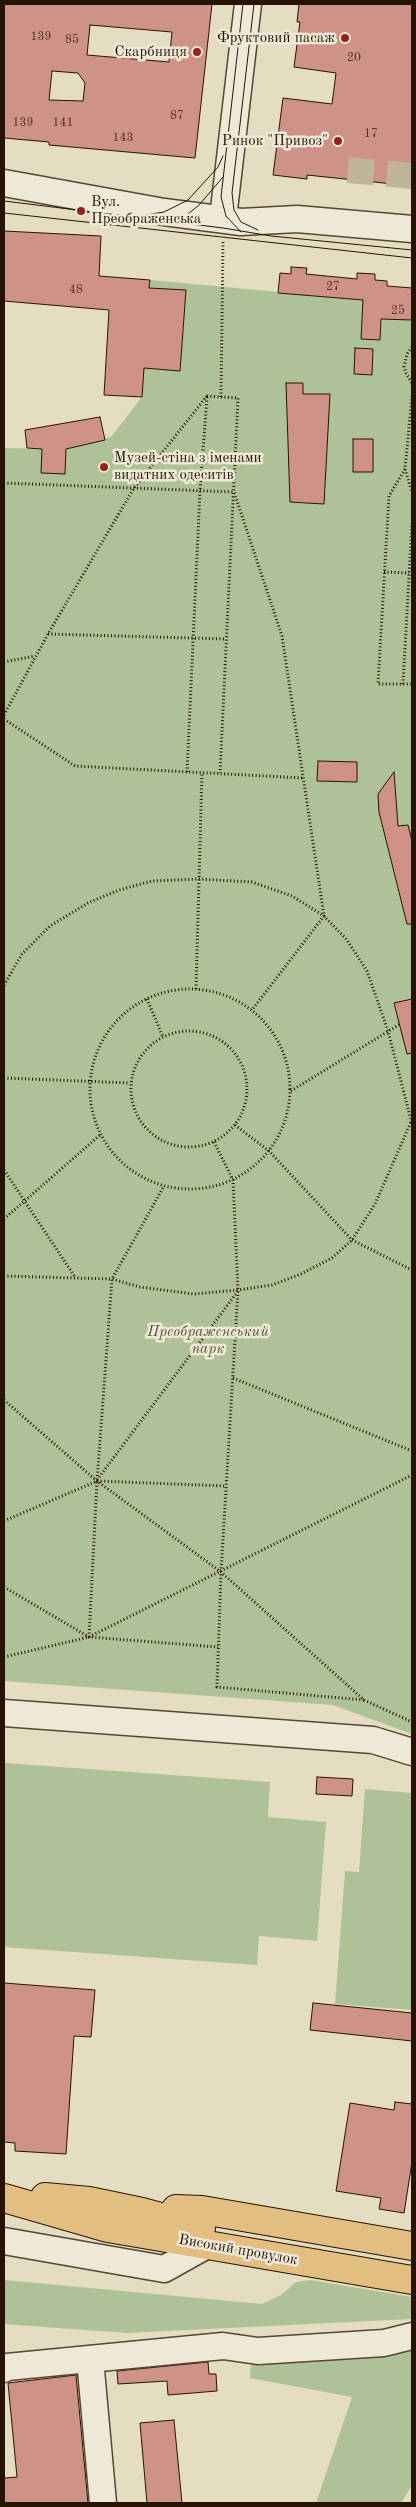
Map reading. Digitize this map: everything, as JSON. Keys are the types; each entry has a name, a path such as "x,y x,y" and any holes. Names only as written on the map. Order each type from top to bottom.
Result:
{"main road":[{"name":"Високий провулок","path":"4,2198 69,2198 142,2212 207,2229 412,2262"},
{"name":"Високий провулок","path":"4,2198 108,2228 412,2280"},
{"name":"Високий провулок","path":"65,2215 115,2216 172,2209 202,2210 412,2246"}],"street":[{"path":"229,169 217,150 235,4"},
{"path":"224,218 248,4"},
{"path":"229,169 245,152 261,4"},
{"path":"4,183 164,212 224,218 241,222 274,222 297,219 412,229"},
{"path":"274,222 296,229 412,240"},
{"path":"4,1712 373,1740 412,1752"},
{"path":"67,2252 108,2228"},
{"path":"4,2242 164,2269 207,2246"},
{"path":"4,2369 7,2367 223,2346 258,2351 384,2344 412,2336"},
{"path":"90,2359 104,2503"}],"path":[{"path":"221,397 224,218"},
{"path":"412,347 407,354 404,367 412,383"},
{"path":"207,396 238,398 220,773"},
{"path":"207,396 134,488 35,656 4,717 75,766 303,778"},
{"path":"187,772 192,638 207,396"},
{"path":"412,396 405,468 412,492"},
{"path":"405,468 388,496 378,684 412,684"},
{"path":"4,483 234,492"},
{"path":"234,492 282,636 324,916 252,1010"},
{"path":"403,684 411,580 409,574 412,523"},
{"path":"384,572 409,574"},
{"path":"48,634 226,639"},
{"path":"4,662 35,656"},
{"path":"196,989 202,772"},
{"path":"4,986 22,954 50,926 88,903 119,890 152,881 198,879 252,882 292,896 324,916 347,940 367,971 388,1031 412,1123 375,1204 352,1240 332,1258 301,1274 272,1285 194,1294 140,1287 112,1279 4,1276"},
{"path":"196,989 226,995 252,1010 273,1032 286,1060 291,1091 286,1119 281,1132 269,1151 259,1162 233,1180 187,1190 164,1186 138,1175 116,1158 100,1135 91,1109 89,1082 95,1054 108,1030 128,1010 166,991 196,989"},
{"path":"147,999 163,1037"},
{"path":"291,1091 400,1024"},
{"path":"188,1030 205,1032 220,1040 234,1051 243,1065 248,1081 247,1098 242,1116 235,1125 214,1142 199,1147 182,1148 164,1142 149,1132 138,1118 131,1102 130,1083 134,1067 143,1052 156,1040 163,1037 188,1030"},
{"path":"4,1078 130,1083"},
{"path":"235,1125 269,1151 352,1240 412,1270"},
{"path":"4,1219 100,1135"},
{"path":"214,1142 233,1180 238,1290 221,1572 217,1687 364,1700"},
{"path":"4,1170 76,1278"},
{"path":"89,1637 97,1481 112,1279 164,1186"},
{"path":"97,1481 238,1290"},
{"path":"233,1378 412,1451"},
{"path":"4,1400 97,1481 221,1572 364,1700 412,1722"},
{"path":"4,1657 89,1637 412,1475"},
{"path":"4,1521 97,1481 226,1486"},
{"path":"4,1587 89,1637 218,1647"}],"green space":[{"name":"Преображенський парк","path":"150,280 385,302 405,302 405,287 412,288 412,1734 333,1705 4,1681 4,448 42,449 65,474 66,449 111,437 142,397"},
{"path":"4,1763 270,1782 268,1817 326,1822 317,1941 259,1936 257,1965 4,1947"},
{"path":"365,1789 412,1793 412,2010 335,2004 345,1871 359,1872"},
{"path":"4,2280 262,2304 281,2295 296,2282 310,2280 412,2297 412,2319 126,2333 4,2324"},
{"path":"412,2348 412,2485 401,2503 316,2503 352,2397 250,2378 251,2362 380,2356"}],"building":[{"path":"4,4 212,4 195,158 49,145 49,142 4,138","holes":["90,25 172,32 169,62 87,55","52,71 78,73 85,83 83,101 49,100"]},
{"path":"299,4 412,4 412,186 307,175 307,179 273,175 283,98 332,104 336,73 294,67 300,22 297,22"},
{"path":"4,231 101,236 99,276 150,280 149,288 186,290 180,371 144,368 142,397 104,395 109,310 4,301"},
{"path":"291,267 307,268 306,274 357,279 357,273 375,274 375,280 387,281 387,286 412,288 412,320 381,319 380,340 361,339 363,300 278,293 280,273 291,274"},
{"path":"355,348 373,349 372,375 354,374"},
{"path":"286,383 303,383 303,394 330,394 324,504 290,502"},
{"path":"100,417 105,440 66,449 65,474 41,473 42,449 27,448 25,430"},
{"path":"353,439 373,439 373,472 353,472"},
{"path":"318,761 357,762 357,782 317,781"},
{"path":"394,772 398,826 408,825 412,841 412,924 407,924 379,812 378,794"},
{"path":"412,999 412,1053 407,1054 394,1003"},
{"path":"317,1777 353,1779 352,1796 316,1794"},
{"path":"4,1983 95,1990 91,2037 74,2036 66,2154 15,2151 15,2143 4,2142"},
{"path":"313,2003 412,2013 412,2041 310,2030"},
{"path":"395,2102 412,2104 412,2162 404,2213 379,2209 381,2198 336,2191 350,2103 394,2110"},
{"path":"208,2362 209,2374 216,2374 217,2391 168,2395 167,2381 118,2384 117,2371"},
{"path":"76,2375 88,2503 4,2503 4,2478 17,2477 8,2383"},
{"path":"174,2420 182,2503 147,2503 140,2423"}],"tunnel":[{"path":"348,170 412,176"}],"tram line":[{"path":"241,232 226,216 221,197 243,4"},
{"path":"254,4 232,193 234,210 241,222 258,230"},
{"path":"145,215 164,212 188,200 218,167 223,156"},
{"path":"173,220 188,214 199,205 223,177"},
{"path":"4,201 223,228 271,236 412,250"},
{"path":"4,213 412,258"}],"place":[{"name":"Фруктовий пасаж","path":"345,38"},
{"name":"Скарбниця","path":"197,52"},
{"name":"Ринок \"Привоз\"","path":"338,141"},
{"name":"Вул. Преображенська","path":"81,211"},
{"name":"Музей-стіна з іменами видатних одеситів","path":"104,467"}]}
